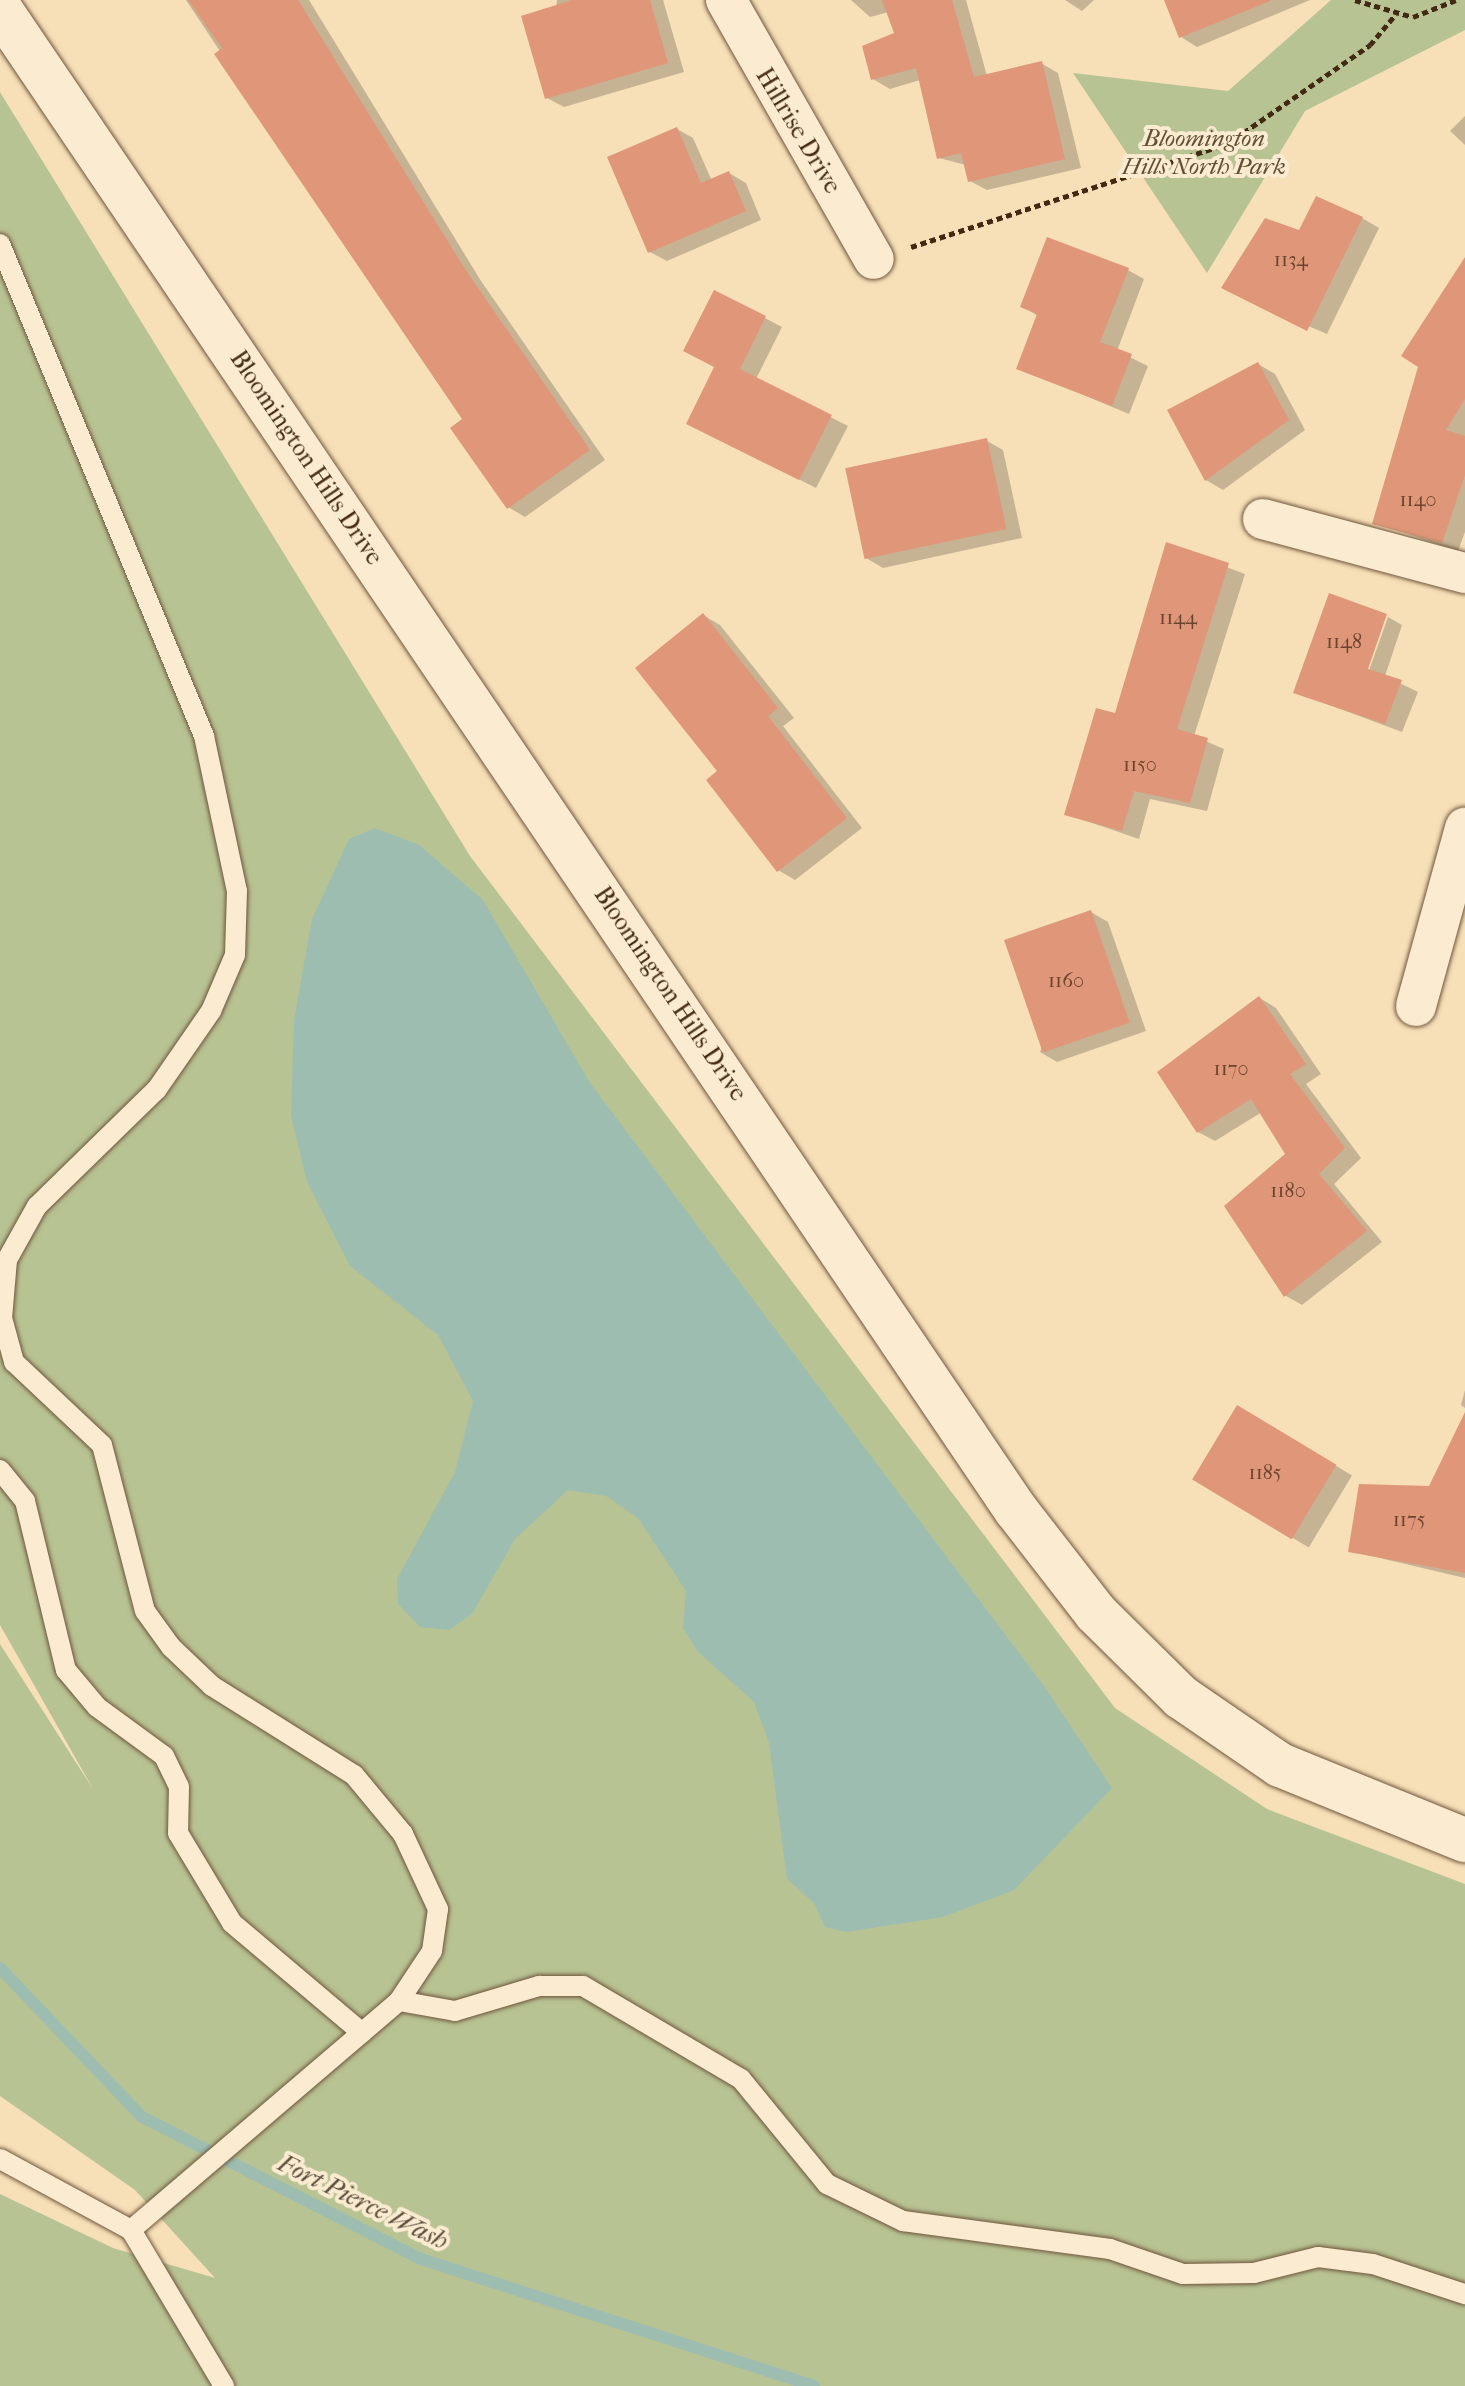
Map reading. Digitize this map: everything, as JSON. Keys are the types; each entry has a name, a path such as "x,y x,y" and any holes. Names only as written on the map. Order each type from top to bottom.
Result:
{"street":[{"name":"Hillrise Drive","path":"726,0 874,259"},
{"name":"Bloomington Hills Drive","path":"0,9 1016,1510 1096,1613 1181,1697 1280,1765 1465,1840"},
{"path":"1263,519 1465,573"},
{"path":"1416,1006 1465,828"}],"lane":[{"path":"0,244 204,736 237,891 235,955 211,1011 157,1089 37,1206 7,1260 2,1318 14,1362 102,1445 145,1611 171,1647 254,1715 334,1758 403,1834 438,1909 432,1951 399,2001 158,2214 131,2230"},
{"path":"0,1470 25,1501 66,1670 97,1707 164,1756 179,1787 178,1833 232,1923 362,2033"},
{"path":"399,2001 455,2011 539,1986 583,1986 741,2079 827,2184 903,2221 1110,2249 1183,2274 1254,2273 1318,2257 1373,2264 1465,2294"},
{"path":"0,2159 131,2230 224,2386"}],"path":[{"path":"1355,0 1413,17 1456,0"},
{"path":"874,259 1227,144 1370,45 1396,14"}],"green space":[{"name":"Bloomington Hills North Park","path":"1331,0 1465,0 1465,30 1305,111 1207,273 1073,73 1228,91"},
{"path":"0,92 470,856 1115,1708 1267,1809 1465,1884 1465,2386 0,2386 0,2194 113,2248 215,2278 135,2190 0,2096 0,1644 93,1789 0,1625"}],"shaded area":[{"path":"375,828 419,845 483,900 590,1083 1044,1686 1112,1788 1014,1890 943,1917 846,1932 825,1927 814,1903 787,1879 769,1743 754,1702 697,1651 683,1628 686,1591 638,1518 606,1496 568,1490 515,1539 472,1614 449,1630 420,1627 398,1604 397,1579 455,1472 473,1401 438,1335 350,1266 307,1182 291,1116 294,1020 312,919 349,839"}],"building":[{"path":"188,0 298,0 465,269 590,450 507,509 450,428 462,419 214,54 222,48"},
{"path":"572,0 650,0 668,63 545,99 521,16"},
{"path":"882,0 952,0 974,77 1042,61 1065,159 968,182 961,153 937,159 916,68 871,80 862,46 894,33"},
{"path":"1164,0 1270,0 1270,1 1179,38"},
{"path":"677,127 701,183 729,171 746,211 648,253 607,157"},
{"path":"1316,196 1363,217 1307,331 1221,288 1265,218 1299,230"},
{"path":"1047,237 1129,268 1100,342 1132,354 1112,406 1016,369 1037,314 1020,307"},
{"path":"1465,257 1465,399 1446,430 1465,436 1465,475 1442,543 1372,524 1418,367 1401,356"},
{"path":"714,290 766,316 740,369 832,415 799,480 686,424 714,367 683,351"},
{"path":"1258,362 1289,420 1205,481 1167,410"},
{"path":"987,438 1006,529 865,559 845,468"},
{"path":"1166,542 1229,563 1177,729 1208,738 1190,803 1134,791 1122,831 1064,815 1096,708 1115,713"},
{"path":"1329,593 1387,614 1368,669 1402,680 1385,724 1293,693"},
{"path":"703,613 778,708 768,716 847,818 777,872 706,780 717,771 635,668"},
{"path":"1091,910 1130,1023 1043,1052 1004,940"},
{"path":"1259,996 1306,1064 1290,1074 1345,1148 1319,1174 1367,1231 1284,1297 1224,1206 1285,1154 1251,1099 1197,1133 1157,1072"},
{"path":"1237,1405 1336,1465 1292,1539 1192,1480"},
{"path":"1465,1412 1465,1573 1348,1552 1359,1484 1429,1486"}],"waterway":[{"name":"Fort Pierce Wash","path":"0,1968 142,2117 421,2259 814,2386"}]}
